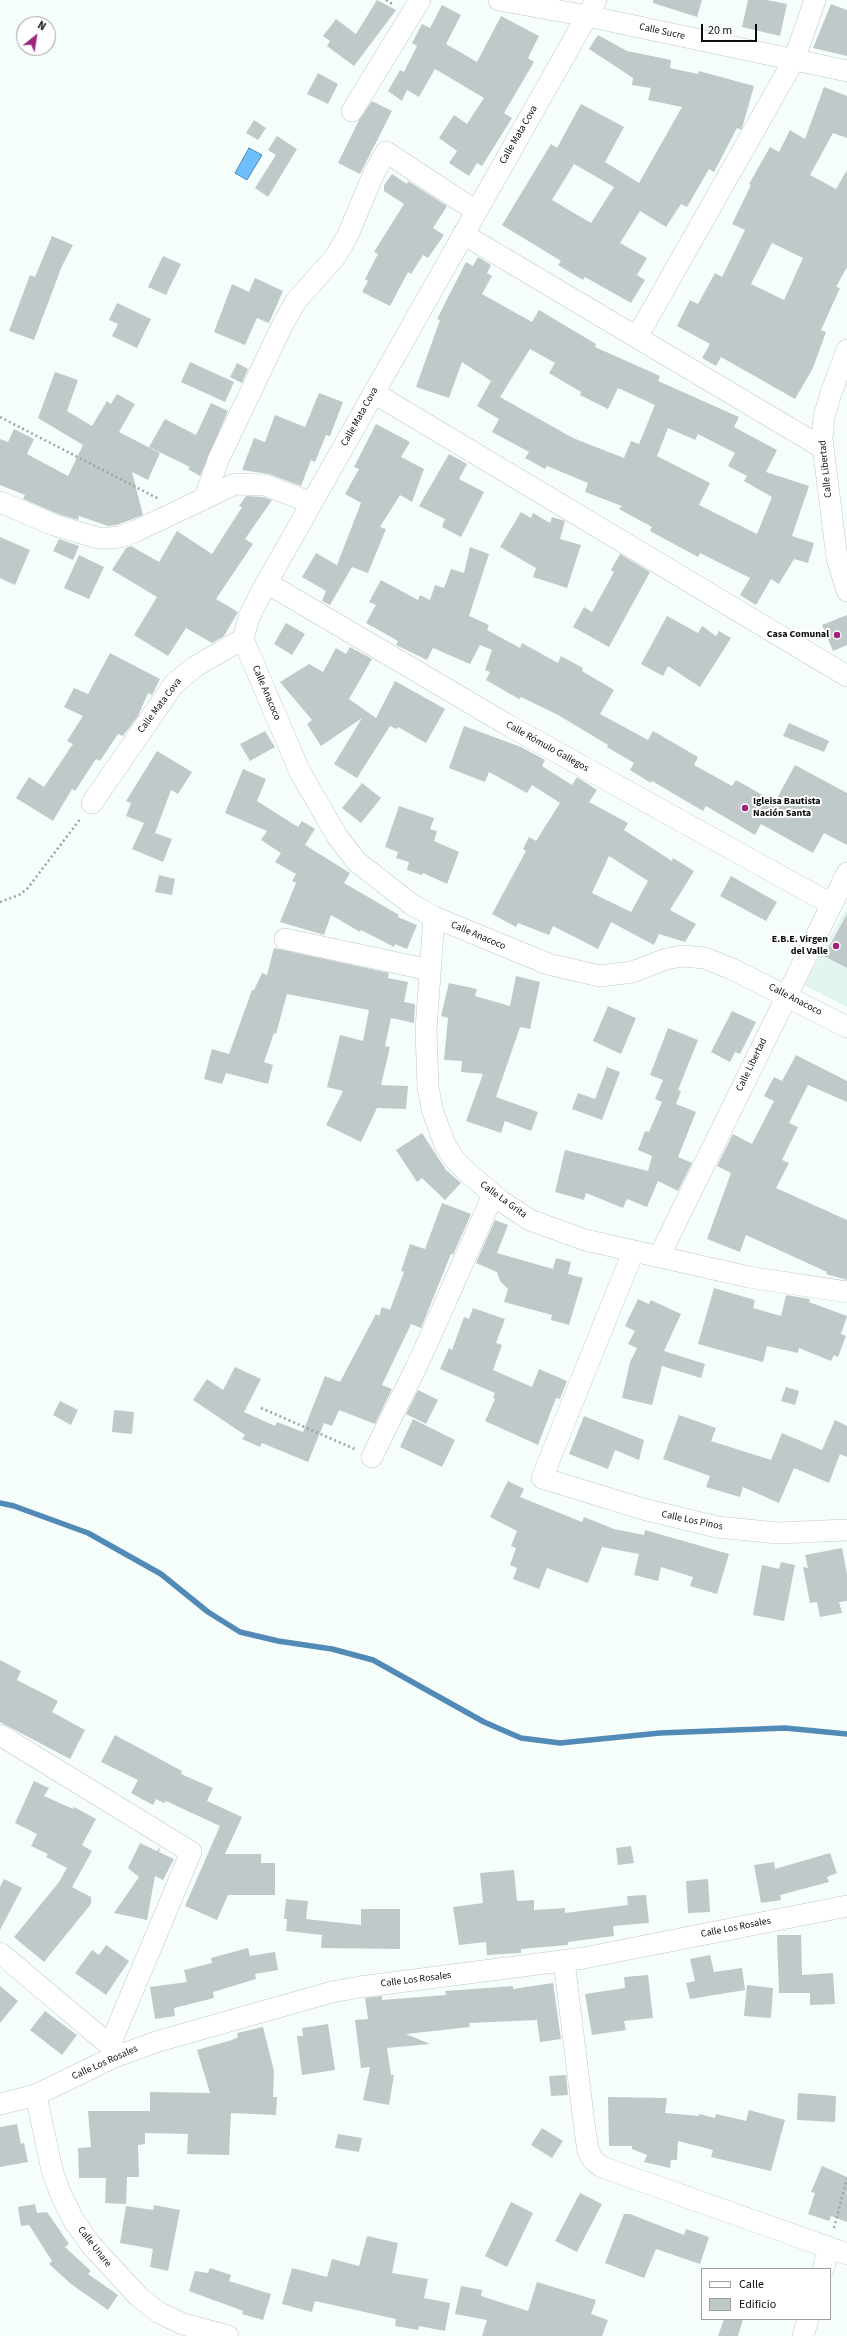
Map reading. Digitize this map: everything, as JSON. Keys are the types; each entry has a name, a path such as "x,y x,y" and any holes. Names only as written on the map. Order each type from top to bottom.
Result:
{"street":[{"path":"352,111 420,0"},
{"name":"Calle Sucre","path":"499,0 591,8 794,60 847,71"},
{"path":"637,337 794,60 815,0"},
{"name":"Calle Mata Cova","path":"92,803 174,684 196,666 243,639 249,617 267,583 591,8"},
{"path":"205,497 218,458 283,324 296,301 335,257 347,237 374,173 386,152 476,211"},
{"path":"463,234 823,448"},
{"name":"Calle Libertad","path":"847,351 830,393 824,417 823,448 837,558 847,591"},
{"path":"374,393 847,676"},
{"path":"0,502 54,525 98,538 120,537 235,484 255,483 312,503"},
{"name":"Calle Rómulo Gallegos","path":"267,583 506,724 831,904"},
{"name":"Calle Anacoco","path":"243,639 300,772 337,836 356,861 411,904 434,917 548,964 600,976 632,972 666,959 694,956 705,958 732,969 847,1027"},
{"name":"Calle Libertad","path":"658,1257 847,873"},
{"name":"Calle La Grita","path":"434,917 426,1057 432,1109 445,1145 454,1159 493,1195 520,1214 554,1230 585,1240 749,1277 847,1292"},
{"path":"285,939 430,970"},
{"path":"372,1456 422,1355 493,1195"},
{"name":"Calle Los Pinos","path":"633,1252 542,1478 643,1509 717,1527 778,1533 847,1530"},
{"path":"0,1735 191,1852 116,2050 0,1953"},
{"name":"Calle Los Rosales","path":"0,2104 36,2095 116,2050 159,2040 332,1992 360,1987 564,1961 847,1906"},
{"path":"564,1961 588,2151 593,2160 602,2167 838,2251 824,2268"},
{"name":"Calle Unare","path":"36,2095 56,2183 74,2221 91,2245 138,2296 158,2312 183,2324 228,2336"},
{"path":"804,2336 808,2320"}],"path":[{"path":"0,416 180,509"},
{"path":"0,902 19,895 27,889 92,803"},
{"path":"261,1408 372,1456"},
{"path":"838,2251 847,2178"}],"shaded area":[{"name":"E.B.E. Virgen del Valle","path":"847,907 847,1007 804,985"}],"water":[{"path":"249,148 262,155 247,180 235,173"}],"building":[{"path":"377,0 396,10 354,66 327,46 330,41 323,36 336,19 356,34"},
{"path":"653,0 702,0 697,17 653,3"},
{"path":"748,0 767,0 787,4 780,36 742,27"},
{"path":"831,4 847,10 847,56 813,48"},
{"path":"442,5 461,15 446,44 477,62 501,16 539,36 528,58 534,62 504,113 512,118 482,166 477,163 469,176 449,163 457,151 439,138 454,115 467,124 484,98 435,69 419,97 407,90 402,101 388,91 400,70 404,72 417,46 412,43 422,24 430,28"},
{"path":"598,35 627,51 671,60 670,68 698,74 699,71 754,86 741,130 737,128 714,172 709,169 687,207 681,204 666,227 640,211 620,243 647,258 637,275 645,280 631,303 585,277 583,280 558,265 561,261 502,225 551,144 557,148 581,104 624,127 605,162 639,183 682,107 648,100 651,88 632,85 633,78 589,49","holes":["574,164 614,187 591,223 552,200"]},
{"path":"318,73 338,84 328,104 307,94"},
{"path":"824,87 847,96 847,138 833,133 810,175 836,189 847,170 847,267 836,287 840,288 821,330 826,332 813,368 795,399 721,357 716,366 702,358 710,344 677,326 690,300 698,304 715,273 722,277 745,230 732,224 751,185 749,184 770,147 779,152 790,130 805,139","holes":["772,243 803,258 784,300 751,284"]},
{"path":"372,101 392,111 360,174 338,163 359,120"},
{"path":"254,120 266,128 258,140 246,133"},
{"path":"277,136 297,149 268,197 255,188 276,155 268,150"},
{"path":"392,174 407,184 408,181 447,206 433,228 444,235 428,258 423,255 411,274 408,272 390,306 362,292 368,281 365,279 378,254 374,252 404,204 384,191 384,185"},
{"path":"52,236 73,245 62,266 34,340 9,331 30,275 35,277"},
{"path":"163,256 181,264 166,295 148,287"},
{"path":"478,257 491,265 487,273 492,276 482,294 532,322 539,310 596,344 595,347 660,376 658,381 739,417 734,427 777,450 766,472 809,486 792,536 814,543 808,563 794,559 779,584 771,579 756,605 740,595 750,578 700,553 698,557 650,531 652,527 619,509 622,506 585,492 588,483 547,466 545,469 525,458 529,452 492,432 499,419 477,406 491,381 462,362 449,398 416,387 440,320 437,319 466,262 473,266","holes":["530,349 555,363 549,373 581,392 580,395 608,409 618,388 655,405 639,444 631,441 624,458 573,438 500,397","668,428 695,440 698,434 735,453 728,466 747,476 744,481 772,497 757,534 699,505 710,483 657,456"]},
{"path":"255,278 283,291 269,323 257,318 245,345 214,332 232,284 249,292"},
{"path":"117,303 151,319 137,348 112,336 118,324 109,320"},
{"path":"190,362 234,382 225,402 181,382"},
{"path":"237,363 248,369 242,383 230,377"},
{"path":"55,372 78,380 67,411 92,426 107,401 111,404 117,394 135,404 119,432 160,453 148,480 132,472 143,515 117,525 108,526 79,516 78,520 58,514 23,499 25,495 0,485 0,439 8,442 14,429 34,439 27,454 68,476 83,445 38,418"},
{"path":"319,393 343,402 330,436 326,435 315,462 311,460 301,486 269,474 242,470 254,438 265,442 275,415 305,427"},
{"path":"211,403 228,411 200,476 188,469 190,467 149,447 165,419 196,435"},
{"path":"376,424 410,442 401,457 424,469 412,502 400,495 380,527 386,529 368,573 352,567 330,605 322,601 326,591 302,577 316,553 337,565 361,503 345,494 359,469 354,467"},
{"path":"449,454 467,464 459,479 484,492 461,537 442,527 445,519 419,506"},
{"path":"246,496 263,497 272,500 245,539 253,544 216,599 238,612 224,636 212,643 186,628 168,656 134,635 157,597 112,570 126,548 131,546 159,562 177,531 212,554 242,507 239,506"},
{"path":"521,512 531,518 533,513 550,523 552,517 565,521 560,539 581,545 567,588 533,577 536,568 500,547"},
{"path":"0,537 30,550 15,585 0,578"},
{"path":"59,539 79,546 73,560 53,551"},
{"path":"470,547 489,554 469,616 489,625 487,630 520,648 522,643 558,663 561,656 583,668 582,671 614,690 600,714 648,740 653,731 698,757 694,765 732,786 736,780 775,802 795,765 847,793 847,845 824,833 813,853 761,824 755,835 706,806 703,811 630,770 634,763 607,747 608,745 558,715 521,697 519,699 486,680 490,672 485,670 492,650 480,645 470,664 433,648 427,660 396,645 398,641 366,623 376,605 369,602 381,580 418,600 420,595 430,600 435,585 444,588 451,569 464,573"},
{"path":"620,554 650,572 609,647 573,627 584,607 592,612 614,572 611,570"},
{"path":"79,555 104,567 89,599 64,588"},
{"name":"Casa Comunal","path":"847,615 847,645 833,651 822,625"},
{"path":"667,616 698,633 702,626 716,636 719,631 731,638 700,687 668,666 663,676 641,664"},
{"path":"286,623 305,634 292,655 274,644"},
{"path":"350,647 372,659 349,699 376,718 395,681 445,709 426,743 398,727 397,729 390,726 357,778 334,764 362,718 321,746 307,724 312,720 280,682 309,664 323,672 336,648 346,654"},
{"path":"110,653 160,679 152,695 148,693 138,716 123,736 118,734 100,761 96,759 75,791 72,789 53,821 16,798 29,777 44,787 73,744 67,741 83,716 64,707 74,688 88,694"},
{"path":"789,723 829,741 824,752 783,736"},
{"path":"464,726 521,747 545,760 542,766 572,785 577,777 597,790 589,802 628,823 624,830 672,861 673,858 694,871 670,910 696,924 685,942 659,934 654,945 611,922 598,949 553,926 549,935 518,923 516,927 492,914 526,851 523,849 529,837 536,841 560,803 532,785 527,793 489,772 485,782 449,768","holes":["609,856 648,881 631,912 592,893"]},
{"path":"265,731 275,747 250,761 240,744"},
{"path":"157,751 192,772 178,794 171,790 155,833 172,839 163,862 132,849 144,823 126,816 131,803 126,801"},
{"path":"243,769 266,779 257,801 298,827 302,821 315,829 305,845 350,873 344,883 399,915 398,917 417,925 407,949 395,944 394,947 361,930 360,932 331,915 324,935 280,922 296,883 292,881 296,874 275,862 281,853 261,840 267,831 225,813"},
{"path":"362,783 381,798 361,823 342,808"},
{"path":"399,806 434,818 430,829 437,831 434,841 459,852 447,884 423,873 422,875 407,870 409,862 396,858 398,852 385,847"},
{"path":"159,875 175,879 172,895 155,892"},
{"path":"731,876 777,902 766,921 720,896"},
{"path":"847,914 847,968 824,956"},
{"path":"274,948 389,973 388,978 408,982 404,1002 415,1004 414,1023 391,1018 385,1046 390,1047 381,1085 408,1086 406,1109 377,1108 361,1142 326,1125 343,1091 327,1087 340,1035 363,1041 369,1010 287,994 276,1034 274,1033 264,1062 273,1065 268,1084 226,1073 222,1084 204,1079 212,1049 229,1054 252,990 254,990 262,973 267,975"},
{"path":"516,976 540,982 530,1029 520,1027 496,1097 538,1112 531,1131 505,1121 501,1133 466,1121 483,1074 461,1072 462,1061 444,1060 448,1018 441,1016 449,983 477,989 475,996 510,1006"},
{"path":"608,1006 636,1018 621,1054 593,1041"},
{"path":"732,1011 756,1022 740,1054 735,1052 730,1062 711,1052"},
{"path":"668,1028 698,1040 678,1090 681,1091 676,1104 696,1112 678,1157 692,1163 678,1191 658,1181 647,1207 627,1199 623,1208 586,1193 584,1200 555,1192 565,1150 648,1171 652,1156 638,1150 645,1131 649,1132 662,1102 655,1099 663,1080 650,1075"},
{"path":"796,1055 847,1081 847,1102 808,1085 789,1123 798,1127 782,1160 789,1163 776,1188 847,1220 847,1280 826,1274 827,1272 746,1235 740,1252 707,1239 731,1173 717,1166 733,1134 752,1144 774,1101 764,1096 774,1077 782,1081"},
{"path":"607,1067 620,1072 602,1120 572,1109 578,1093 595,1099"},
{"path":"422,1133 446,1170 461,1183 445,1200 422,1178 417,1182 396,1150"},
{"path":"442,1203 471,1214 453,1255 451,1254 421,1328 411,1324 382,1385 392,1389 375,1424 339,1410 332,1426 324,1423 308,1462 262,1443 260,1447 242,1439 245,1435 193,1400 207,1379 223,1390 235,1367 261,1379 244,1412 275,1426 277,1422 303,1432 325,1376 340,1382 376,1314 379,1316 382,1307 390,1310 404,1272 401,1271 410,1244 425,1249"},
{"path":"495,1220 508,1225 497,1253 553,1269 556,1258 571,1262 568,1274 583,1278 569,1325 551,1320 552,1315 504,1302 508,1289 500,1281 497,1272 476,1263"},
{"path":"714,1288 755,1300 753,1308 781,1316 786,1295 810,1299 809,1302 847,1316 841,1334 846,1336 838,1357 834,1355 831,1361 799,1348 798,1353 767,1346 763,1362 698,1344"},
{"path":"638,1299 649,1304 651,1300 681,1314 664,1351 705,1364 701,1378 662,1366 652,1405 622,1398 630,1362 637,1348 628,1344 635,1331 625,1326"},
{"path":"473,1308 505,1319 496,1343 502,1345 493,1370 532,1387 539,1369 567,1381 560,1399 556,1398 538,1445 485,1421 495,1399 493,1398 495,1393 440,1369 449,1348 452,1350 464,1317 469,1319"},
{"path":"786,1387 799,1391 795,1405 781,1401"},
{"path":"418,1390 438,1400 426,1424 406,1414"},
{"path":"60,1401 78,1410 71,1425 53,1415"},
{"path":"114,1410 134,1412 132,1434 112,1432"},
{"path":"679,1415 716,1428 711,1441 771,1460 782,1433 822,1450 835,1420 847,1426 847,1457 840,1454 829,1483 794,1468 779,1503 743,1487 740,1497 706,1487 710,1476 663,1459"},
{"path":"584,1416 644,1440 639,1460 615,1450 608,1469 569,1454"},
{"path":"413,1419 455,1440 442,1467 400,1447"},
{"path":"508,1481 524,1489 520,1497 582,1522 584,1517 614,1529 644,1535 645,1530 729,1554 717,1594 690,1586 693,1577 661,1567 658,1581 634,1575 639,1554 602,1547 588,1583 547,1568 539,1589 513,1579 517,1568 510,1565 516,1548 511,1546 517,1531 490,1517"},
{"path":"842,1548 847,1574 847,1601 839,1602 842,1613 820,1617 817,1602 810,1603 803,1567 808,1568 805,1555"},
{"path":"781,1562 795,1565 784,1621 753,1615 762,1565 779,1569"},
{"path":"0,1660 21,1671 17,1680 58,1701 52,1712 85,1730 70,1759 0,1722"},
{"path":"115,1735 182,1771 181,1774 213,1788 207,1801 242,1817 225,1854 261,1854 261,1863 275,1863 275,1895 228,1895 217,1920 185,1906 220,1826 166,1801 164,1803 156,1799 153,1805 131,1793 138,1780 101,1762"},
{"path":"34,1781 49,1788 44,1796 73,1809 74,1807 96,1819 82,1845 92,1851 72,1887 91,1897 91,1904 44,1962 14,1937 59,1882 67,1868 46,1857 48,1854 31,1846 37,1834 15,1823"},
{"path":"140,1843 157,1851 160,1847 159,1852 174,1859 163,1880 155,1876 147,1920 114,1913 139,1877 128,1868"},
{"path":"631,1846 634,1863 618,1865 616,1848"},
{"path":"830,1853 837,1873 827,1877 829,1882 780,1895 781,1900 761,1903 754,1865 774,1862 775,1869"},
{"path":"514,1870 517,1901 534,1900 534,1910 565,1908 565,1913 628,1905 627,1896 646,1895 649,1923 613,1926 614,1936 568,1942 568,1945 521,1949 521,1953 487,1955 486,1942 459,1945 453,1907 483,1903 480,1873"},
{"path":"4,1879 22,1888 0,1930 0,1887"},
{"path":"708,1879 710,1912 688,1913 686,1881"},
{"path":"286,1899 308,1901 306,1919 361,1925 361,1909 400,1909 400,1949 321,1948 322,1935 286,1931 287,1919 284,1919"},
{"path":"777,1935 801,1935 802,1975 833,1973 835,2004 810,2005 810,1993 779,1993"},
{"path":"106,1945 129,1961 106,1995 75,1973 92,1950 99,1955"},
{"path":"248,1948 250,1956 275,1952 278,1970 255,1974 256,1979 213,1992 214,1998 174,2008 175,2016 155,2019 150,1987 187,1982 184,1970 212,1963 211,1958"},
{"path":"710,1955 714,1972 742,1968 745,1990 690,1999 686,1983 695,1981 690,1959"},
{"path":"648,1975 653,2018 624,2021 626,2030 592,2035 585,1994 625,1988 624,1977"},
{"path":"553,1983 561,2039 540,2042 537,2020 469,2023 470,2027 406,2034 430,2044 387,2048 391,2075 394,2075 389,2105 363,2100 370,2067 361,2068 355,2020 368,2019 365,1998 382,1996 382,2000 446,1995 445,1991 513,1986 513,1989"},
{"path":"747,1985 773,1988 771,2018 744,2016"},
{"path":"0,1986 18,2001 0,2023"},
{"path":"45,2011 77,2035 62,2055 30,2030"},
{"path":"328,2024 335,2070 302,2075 297,2036 303,2036 302,2028"},
{"path":"263,2027 274,2071 273,2097 277,2097 276,2115 231,2113 229,2155 187,2154 188,2134 145,2133 145,2144 138,2145 139,2177 127,2177 126,2204 105,2203 106,2178 79,2178 78,2148 91,2147 88,2111 150,2111 150,2092 210,2093 197,2050 232,2040 238,2037 237,2033"},
{"path":"566,2075 568,2095 551,2096 549,2076"},
{"path":"798,2093 836,2096 835,2122 797,2120"},
{"path":"608,2097 667,2098 665,2113 699,2116 699,2114 715,2118 716,2114 746,2121 749,2110 785,2120 771,2171 711,2157 713,2150 678,2141 677,2160 671,2160 670,2168 644,2162 647,2155 632,2149 632,2146 609,2146"},
{"path":"17,2124 21,2144 24,2143 28,2162 0,2167 0,2127"},
{"path":"542,2128 563,2141 552,2158 531,2145"},
{"path":"338,2134 362,2138 359,2152 335,2148"},
{"path":"822,2166 847,2177 847,2222 831,2216 829,2221 808,2214 815,2193 811,2192"},
{"path":"580,2193 602,2204 577,2252 555,2241"},
{"path":"511,2202 533,2213 507,2267 485,2256"},
{"path":"35,2204 37,2213 47,2212 69,2244 65,2247 91,2271 88,2274 118,2295 108,2310 71,2284 49,2264 52,2261 29,2225 21,2226 18,2207"},
{"path":"154,2205 180,2210 168,2271 150,2267 153,2249 120,2243 126,2206 153,2210"},
{"path":"624,2214 630,2214 684,2235 686,2229 709,2237 700,2264 656,2249 644,2278 605,2263"},
{"path":"367,2236 398,2243 392,2273 428,2279 424,2298 450,2303 445,2331 419,2326 418,2330 395,2326 396,2319 315,2301 312,2312 282,2304 292,2268 327,2277 332,2259 359,2266"},
{"path":"210,2268 231,2275 229,2281 271,2294 263,2320 242,2314 243,2311 189,2291 195,2271 208,2273"},
{"path":"537,2282 596,2300 591,2314 608,2320 602,2336 482,2336 487,2320 455,2314 461,2286 482,2290 481,2296 528,2311"},
{"path":"724,2320 743,2320 738,2336 718,2336"}],"waterway":[{"path":"0,1503 14,1506 88,1533 161,1574 208,1612 240,1632 278,1641 332,1649 373,1660 484,1722 521,1738 560,1743 660,1733 785,1728 847,1734"}],"place":[{"name":"Casa Comunal","path":"837,635"},
{"name":"Igleisa Bautista Nación Santa","path":"745,808"},
{"name":"E.B.E. Virgen del Valle","path":"836,946"}]}
